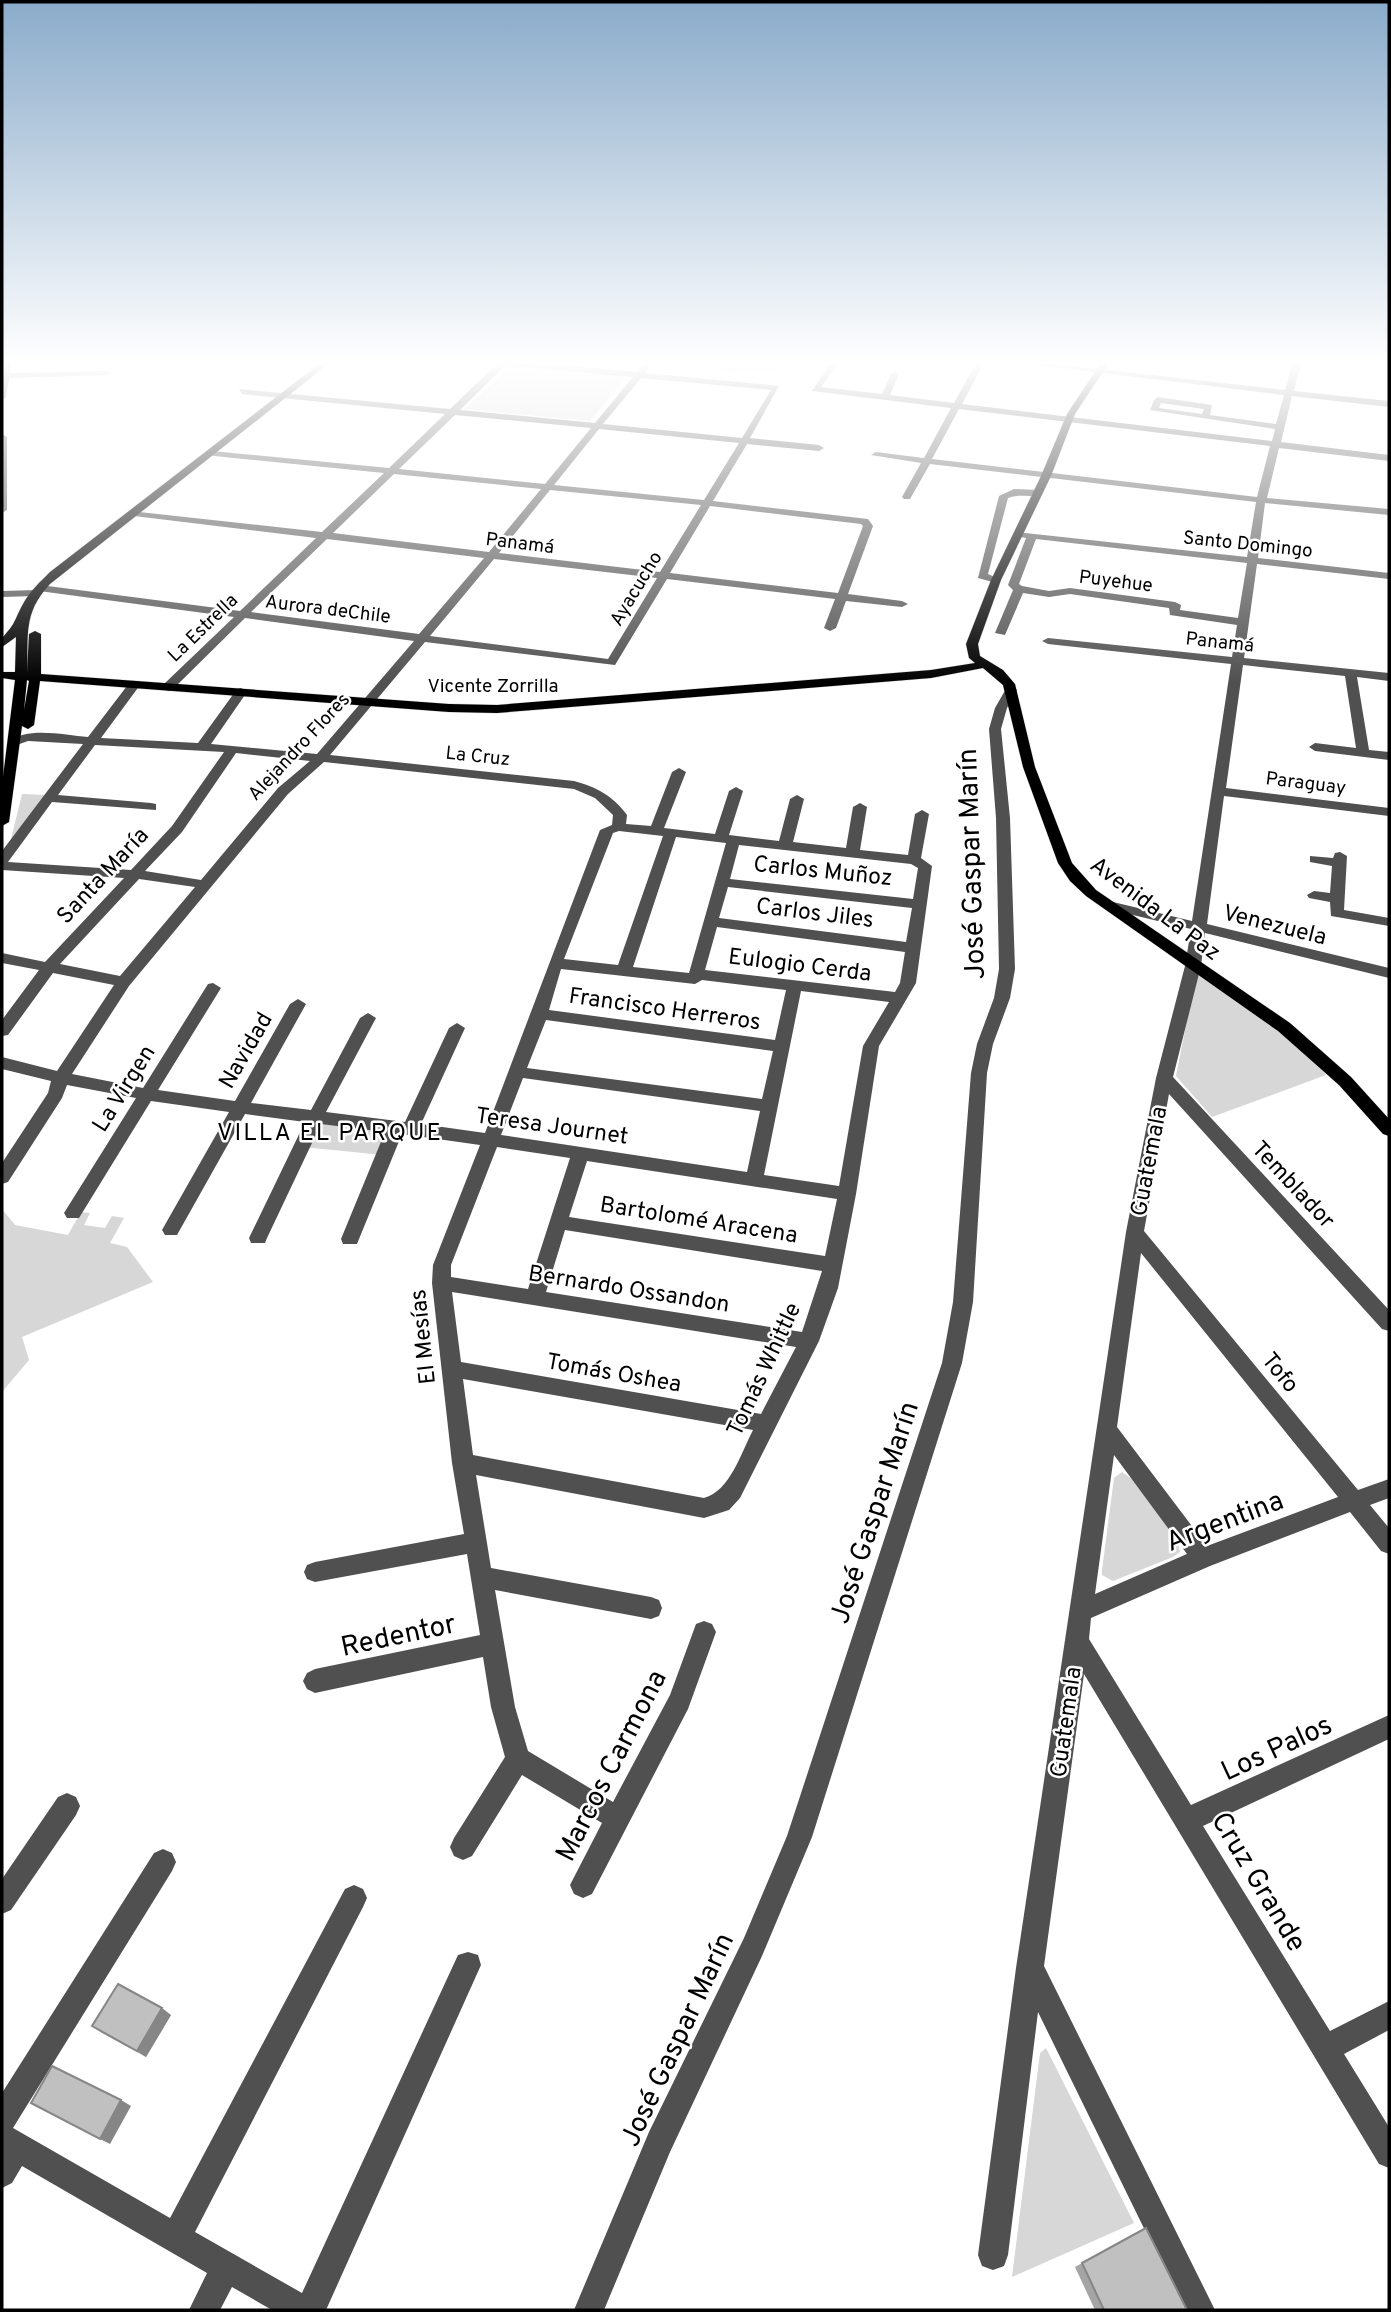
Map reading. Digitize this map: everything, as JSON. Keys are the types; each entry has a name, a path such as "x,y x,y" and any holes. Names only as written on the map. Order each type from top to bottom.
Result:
{"main road":[{"path":"28,677 24,622 26,609 36,592 193,469"},
{"path":"1011,690 999,673 975,658 971,649 996,580 1049,469"},
{"path":"2,821 20,739 36,592"},
{"path":"2,644 24,622"},
{"name":"Vicente Zorrilla","path":"2,675 471,709 522,708 931,674 983,664"},
{"name":"Avenida La Paz","path":"1011,690 1020,738 1065,863 1083,886 1193,966 1253,1004 1304,1043 1345,1081 1389,1130"},
{"path":"2,756 9,781"}],"street":[{"path":"2,469 2,510"},
{"path":"381,469 864,521 868,526 830,628"},
{"name":"Alejandro Flores","path":"2,1177 56,1094 60,1079 124,982 283,791 321,758 562,469"},
{"name":"Ayacucho","path":"611,663 728,469"},
{"path":"907,497 922,469"},
{"path":"993,469 1389,512"},
{"name":"Guatemala","path":"993,2255 1030,1968 1135,1232 1164,1078 1193,966 1241,622 1269,469"},
{"name":"La Estrella","path":"168,687 393,470"},
{"path":"996,580 982,576 1004,496 1014,492 1038,493"},
{"name":"Panamá","path":"134,513 902,604"},
{"name":"Santo Domingo","path":"1019,534 1389,576"},
{"path":"1001,633 1019,589 1013,585 1032,536"},
{"name":"Puyehue","path":"1019,589 1059,595 1070,592 1175,605 1174,613 1241,622"},
{"name":"Aurora deChile","path":"2,594 36,592 243,615 611,663"},
{"name":"Panamá","path":"1048,641 1389,677"},
{"path":"1350,673 1363,752"},
{"path":"2,860 134,685"},
{"name":"José Gaspar Marín","path":"589,2310 659,2142 747,1959 799,1837 952,1363 963,1302 981,1066 989,1031 1002,998 1007,969 1003,818 995,729 1001,708 1011,690"},
{"path":"202,747 241,692"},
{"name":"La Cruz","path":"20,739 94,739 233,749 589,788 610,801 620,814 619,827"},
{"path":"1315,747 1389,755"},
{"name":"Santa María","path":"2,1031 48,967 177,829 233,749"},
{"path":"624,971 679,772"},
{"name":"Paraguay","path":"1218,791 1389,812"},
{"path":"696,977 722,882 736,792"},
{"path":"51,797 151,807"},
{"path":"785,845 797,799"},
{"path":"852,853 860,807"},
{"path":"619,827 914,860 922,814"},
{"name":"El Mesías","path":"518,1759 503,1707 463,1463 441,1283 442,1265 540,1014 555,963 607,830 619,827"},
{"path":"1315,859 1340,860 1336,913 1389,922"},
{"name":"Tomás Whittle","path":"463,1463 704,1508 721,1503 732,1491 809,1341 828,1288 847,1194 871,1046 908,983 925,866 914,860"},
{"path":"2,866 134,874 207,885"},
{"name":"Carlos Muñoz","path":"722,882 919,904"},
{"path":"1314,895 1337,899"},
{"name":"Venezuela","path":"1110,905 1389,973"},
{"name":"Carlos Jiles","path":"711,922 913,948"},
{"path":"2,958 124,982"},
{"name":"Eulogio Cerda","path":"555,963 899,998"},
{"path":"754,1180 794,987"},
{"name":"La Virgen","path":"73,1213 213,988"},
{"name":"Navidad","path":"171,1230 298,1004"},
{"name":"Francisco Herreros","path":"540,1014 783,1047"},
{"path":"258,1238 316,1116 368,1018"},
{"path":"350,1239 403,1128 457,1028"},
{"name":"Teresa Journet","path":"2,1063 60,1079 146,1093 847,1194"},
{"path":"518,1072 768,1106"},
{"name":"Temblador","path":"1164,1078 1389,1323"},
{"path":"535,1298 580,1154"},
{"name":"Bartolomé Aracena","path":"558,1222 832,1265"},
{"name":"Tofo","path":"1135,1232 1389,1544"},
{"name":"Bernardo Ossandon","path":"441,1283 809,1341"},
{"name":"Tomás Oshea","path":"452,1370 768,1424"},
{"path":"1108,1431 1203,1558"},
{"name":"Argentina","path":"1082,1611 1203,1558 1389,1488"},
{"path":"315,1572 476,1542"},
{"path":"482,1577 651,1608"},
{"name":"Marcos Carmona","path":"583,1885 680,1701 704,1632"},
{"name":"Cruz Grande","path":"1076,1640 1389,2154"},
{"name":"Redentor","path":"315,1681 493,1644"},
{"name":"Los Palos","path":"1187,1820 1389,1727"},
{"path":"463,1847 518,1759 618,1818"},
{"path":"2,1901 67,1805"},
{"path":"2,2119 163,1862"},
{"path":"176,2238 354,1898"},
{"path":"310,2310 468,1965"},
{"path":"1030,1968 1200,2310"},
{"path":"1325,2049 1389,2015"},
{"path":"2,2173 9,2142 301,2310"},
{"path":"204,2310 226,2267"}],"shaded area":[{"path":"22,794 47,795 11,839"},
{"path":"1196,974 1281,1032 1326,1075 1212,1117 1176,1076"},
{"path":"316,1116 396,1127 383,1155 303,1147"},
{"path":"2,1209 15,1225 68,1235 81,1212 90,1213 84,1225 105,1228 112,1216 124,1218 110,1243 127,1247 153,1282 22,1337 29,1360 2,1392"},
{"path":"1122,1472 1132,1479 1178,1542 1180,1552 1113,1581 1102,1575 1102,1570 1114,1478"},
{"path":"1046,2048 1134,2223 1012,2277 1040,2053"}],"building":[{"path":"118,1984 162,2008 137,2051 92,2026"},
{"path":"52,2066 121,2100 100,2139 31,2103"},
{"path":"1146,2228 1187,2310 1104,2310 1082,2263"}],"district":[{"name":"VILLA EL PARQUE","path":"330,1132"}]}
